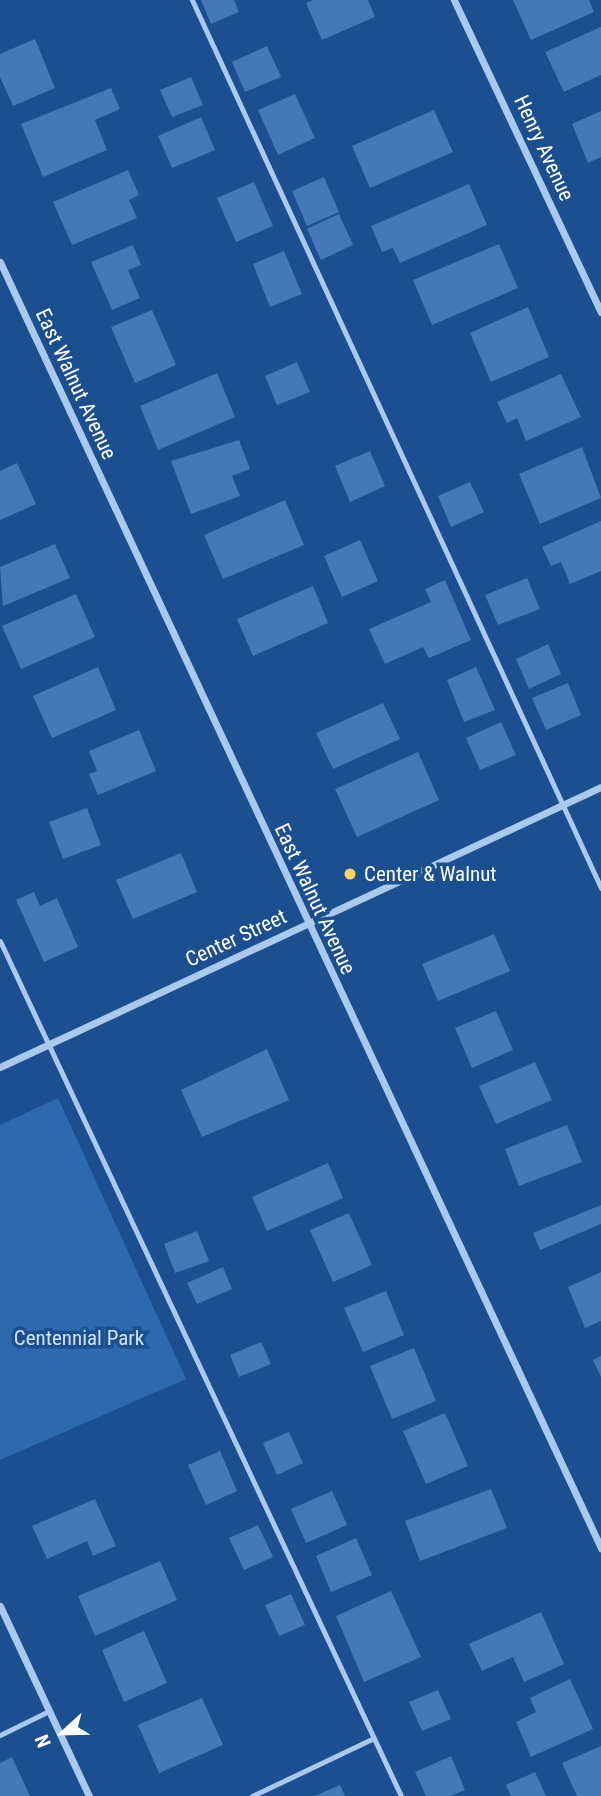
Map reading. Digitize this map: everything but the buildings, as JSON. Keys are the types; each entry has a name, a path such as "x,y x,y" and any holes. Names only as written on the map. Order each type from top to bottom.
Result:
{"street":[{"name":"Henry Avenue","path":"454,0 601,312"},
{"name":"East Walnut Avenue","path":"0,262 307,925 601,1548"},
{"name":"Center Street","path":"0,1067 601,788"},
{"path":"0,1606 89,1796"}],"lane":[{"path":"192,0 601,888"},
{"path":"0,941 401,1796"},
{"path":"0,1735 49,1711"},
{"path":"252,1796 374,1738"}],"green space":[{"name":"Centennial Park","path":"58,1098 186,1379 0,1460 0,1125"}],"place":[{"name":"Center & Walnut","path":"350,874"}]}
